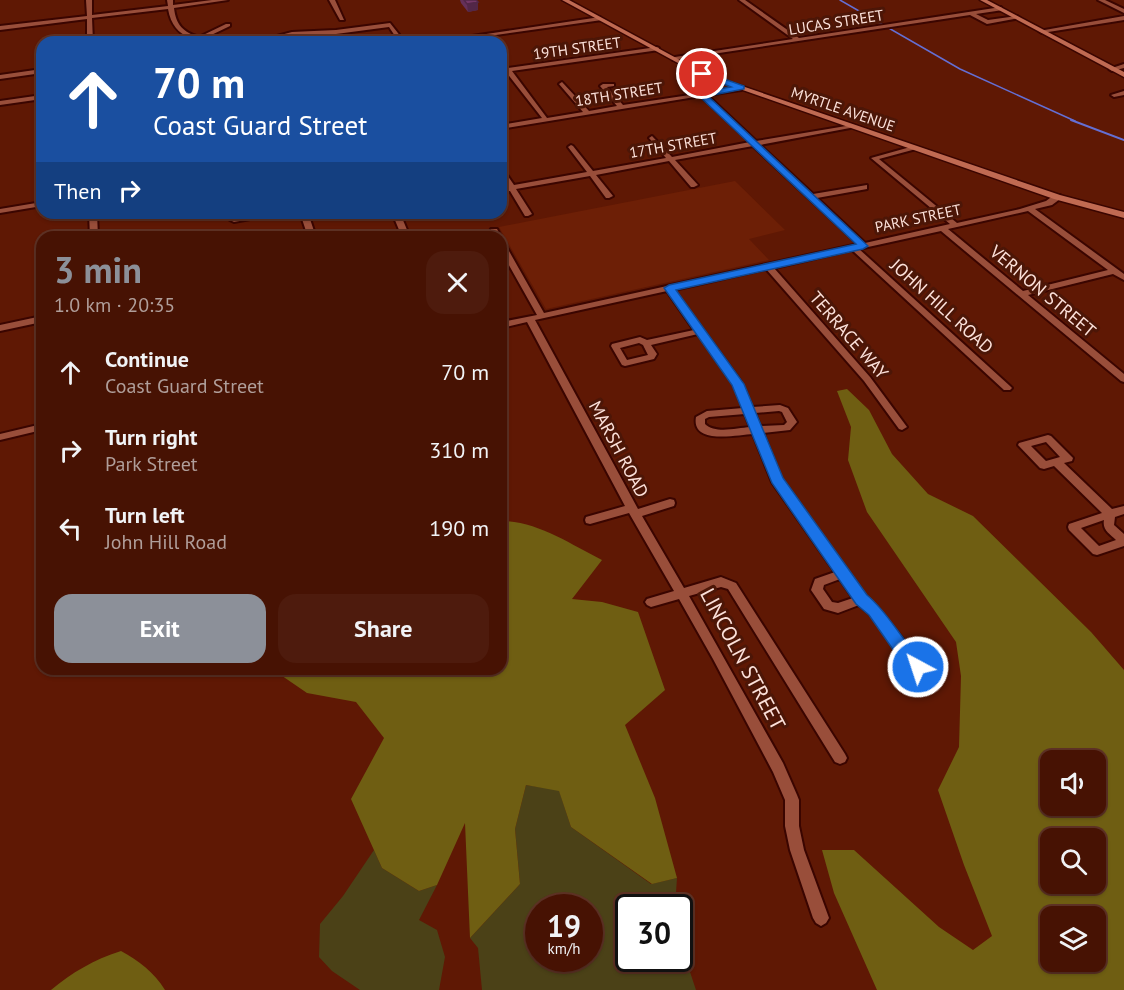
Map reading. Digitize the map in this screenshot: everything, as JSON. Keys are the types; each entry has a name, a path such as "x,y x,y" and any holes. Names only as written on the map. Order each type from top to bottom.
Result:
{"main road":[{"name":"MYRTLE AVENUE","path":"565,0 702,74 1058,197 1124,215"},
{"path":"983,0 1124,75"}],"street":[{"path":"89,0 90,36"},
{"path":"0,28 89,17 170,3 225,0"},
{"path":"332,0 342,19"},
{"path":"742,0 798,40"},
{"path":"1101,0 1124,11"},
{"path":"170,3 178,28 196,36"},
{"name":"LUCAS STREET","path":"675,59 1001,9"},
{"path":"971,14 987,22 1017,18"},
{"path":"1042,31 1124,18"},
{"path":"478,36 600,19"},
{"path":"205,36 228,25"},
{"path":"283,36 392,26 398,36"},
{"name":"19TH STREET","path":"507,70 657,49"},
{"path":"1112,69 1124,66"},
{"path":"0,77 36,72"},
{"path":"507,74 546,120"},
{"path":"562,84 587,113"},
{"path":"612,85 603,86 621,107"},
{"name":"18TH STREET","path":"507,126 741,88"},
{"path":"1114,94 1124,93"},
{"name":"JOHN HILL ROAD","path":"702,94 1007,388"},
{"path":"0,103 36,98"},
{"name":"17TH STREET","path":"507,189 850,126"},
{"path":"651,138 694,185"},
{"path":"571,147 609,196"},
{"path":"914,148 874,158 955,225"},
{"path":"507,180 528,214"},
{"path":"811,197 864,187"},
{"name":"PARK STREET","path":"507,324 1030,208 1049,203 1058,197"},
{"path":"0,211 36,205"},
{"path":"1030,208 1124,278"},
{"path":"234,220 239,219"},
{"name":"VERNON STREET","path":"942,228 1122,376"},
{"path":"507,255 542,316"},
{"name":"TERRACE WAY","path":"768,266 867,379 902,427"},
{"path":"1021,294 1114,270"},
{"path":"669,288 738,384 773,473 861,600 874,611 907,656 918,667"},
{"name":"MARSH ROAD","path":"530,319 634,511 681,592"},
{"path":"0,328 36,320"},
{"path":"646,343 700,331"},
{"path":"780,408 785,410 792,422 787,428 756,431 707,432 701,428 701,417 707,414 780,408"},
{"path":"0,437 36,429"},
{"path":"1057,462 1110,514"},
{"path":"590,520 670,503"},
{"path":"1110,514 1108,526 1124,542 1097,551 1073,527 1110,514 1124,510"},
{"path":"842,574 819,582 817,590 828,606 838,608 861,600"},
{"name":"LINCOLN STREET","path":"821,918 797,850 792,826 792,800 778,768 681,592 721,582 732,586 840,758"},
{"path":"651,602 681,592"}],"shaded area":[{"path":"735,181 785,230 749,239 769,260 546,309 507,241 507,231 501,231 499,227"},
{"path":"847,389 869,410 892,454 928,494 973,516 1091,632 1124,670 1124,990 877,990 834,893 822,850 854,850 939,927 973,950 992,936 938,790 959,747 961,676 956,642 867,512 848,460 851,427 837,391"},
{"path":"507,521 540,529 565,541 602,560 572,599 602,602 638,612 665,690 625,725 655,798 677,878 652,884 571,827 559,791 526,785 515,829 520,884 470,938 465,823 437,885 419,891 382,868 351,799 384,738 356,702 307,693 281,675 507,675"},
{"path":"526,785 559,790 571,827 651,884 677,878 676,894 615,894 615,972 690,972 696,990 482,990 478,948 470,938 520,884 515,829"},
{"path":"374,850 382,868 419,891 437,885 419,920 437,930 445,957 439,990 360,990 332,971 319,957 320,924 343,896"},
{"path":"121,951 146,968 165,990 51,990 84,967"}],"building":[{"path":"464,0 476,0 478,2 467,4"}],"waterway":[{"path":"840,0 960,69 1075,121"},
{"path":"1071,120 1124,140"}],"route":[{"path":"702,74 741,88 702,94 863,246 669,288 738,384 773,473 861,600 874,611 907,656 918,667"}]}
